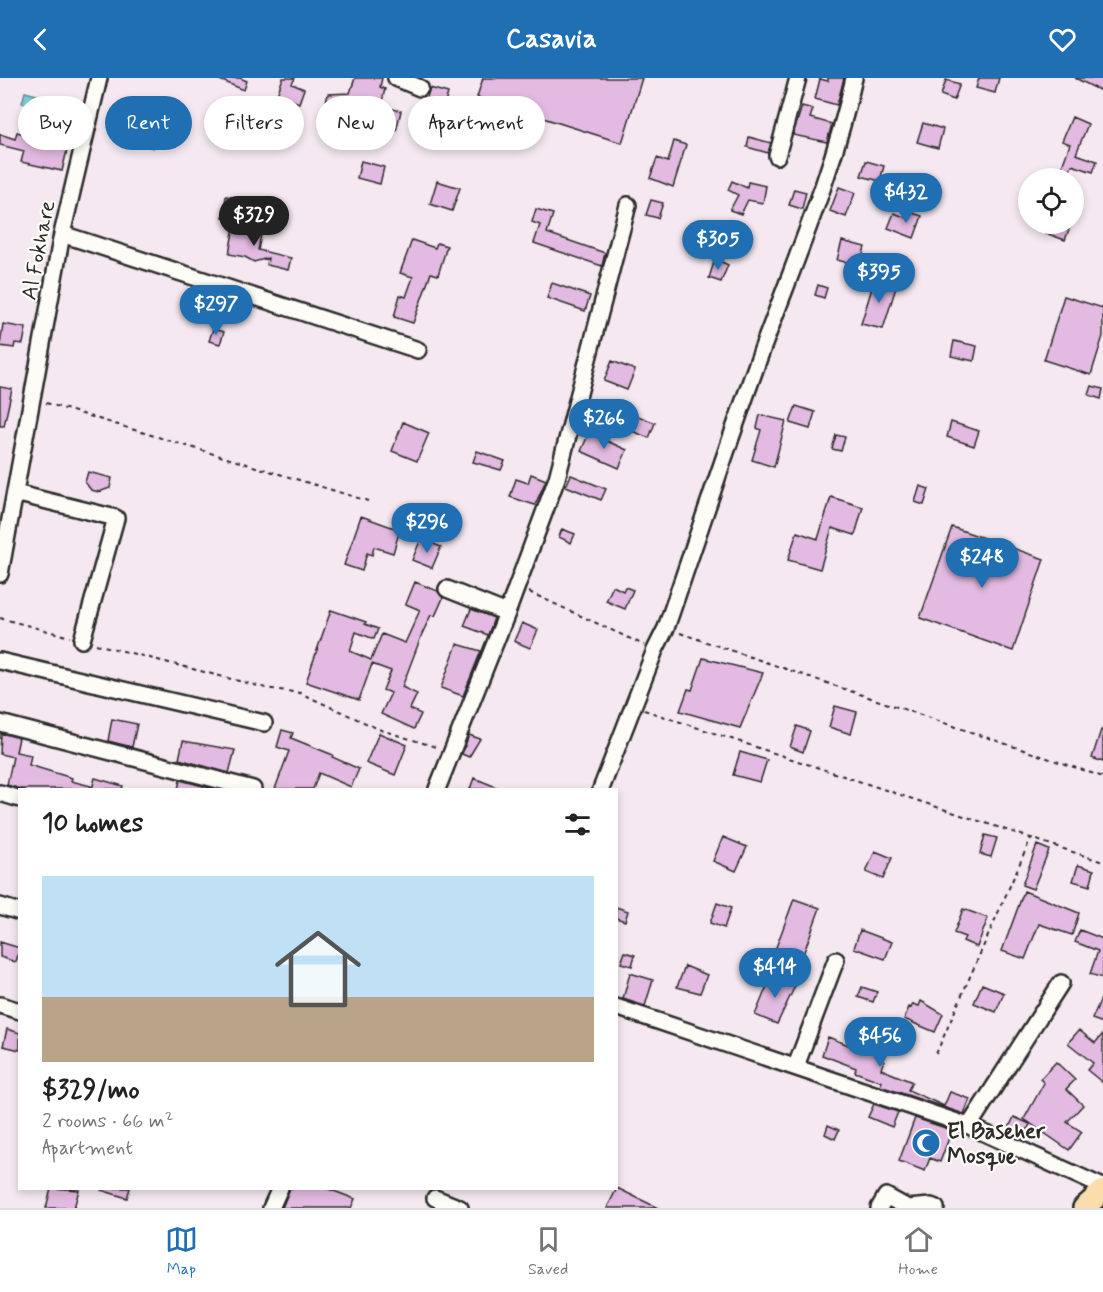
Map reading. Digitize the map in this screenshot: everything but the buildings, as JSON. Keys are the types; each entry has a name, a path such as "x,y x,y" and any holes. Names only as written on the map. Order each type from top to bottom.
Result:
{"highway":[{"path":"1084,1208 1103,1189"}],"street":[{"name":"Al Fokhare","path":"0,574 62,234 99,78"},
{"path":"396,78 420,88"},
{"path":"777,156 798,78"},
{"path":"601,788 655,650 666,628 760,356 807,234 847,109 854,78"},
{"path":"437,788 507,613 557,478 628,206"},
{"path":"62,234 418,350"},
{"path":"15,493 116,518 82,640"},
{"path":"447,589 507,613"},
{"path":"0,661 264,723"},
{"path":"0,723 249,788"},
{"path":"0,794 18,798"},
{"path":"0,906 18,911"},
{"path":"796,1066 836,960"},
{"path":"969,1126 1061,983"},
{"path":"0,1005 18,1010"},
{"path":"618,1008 969,1126 1103,1189"},
{"path":"271,1208 279,1190"},
{"path":"879,1208 886,1196 908,1208 931,1206 936,1208"},
{"path":"435,1198 460,1208"}],"path":[{"path":"32,399 368,501"},
{"path":"516,586 655,650"},
{"path":"0,618 266,688 300,693 381,730 451,753"},
{"path":"666,628 1103,777"},
{"path":"633,707 1103,862"},
{"path":"936,1054 1031,838"}],"water":[{"path":"25,92 41,96 24,96"}],"place":[{"name":"El Baseher Mosque","path":"926,1143"}]}
